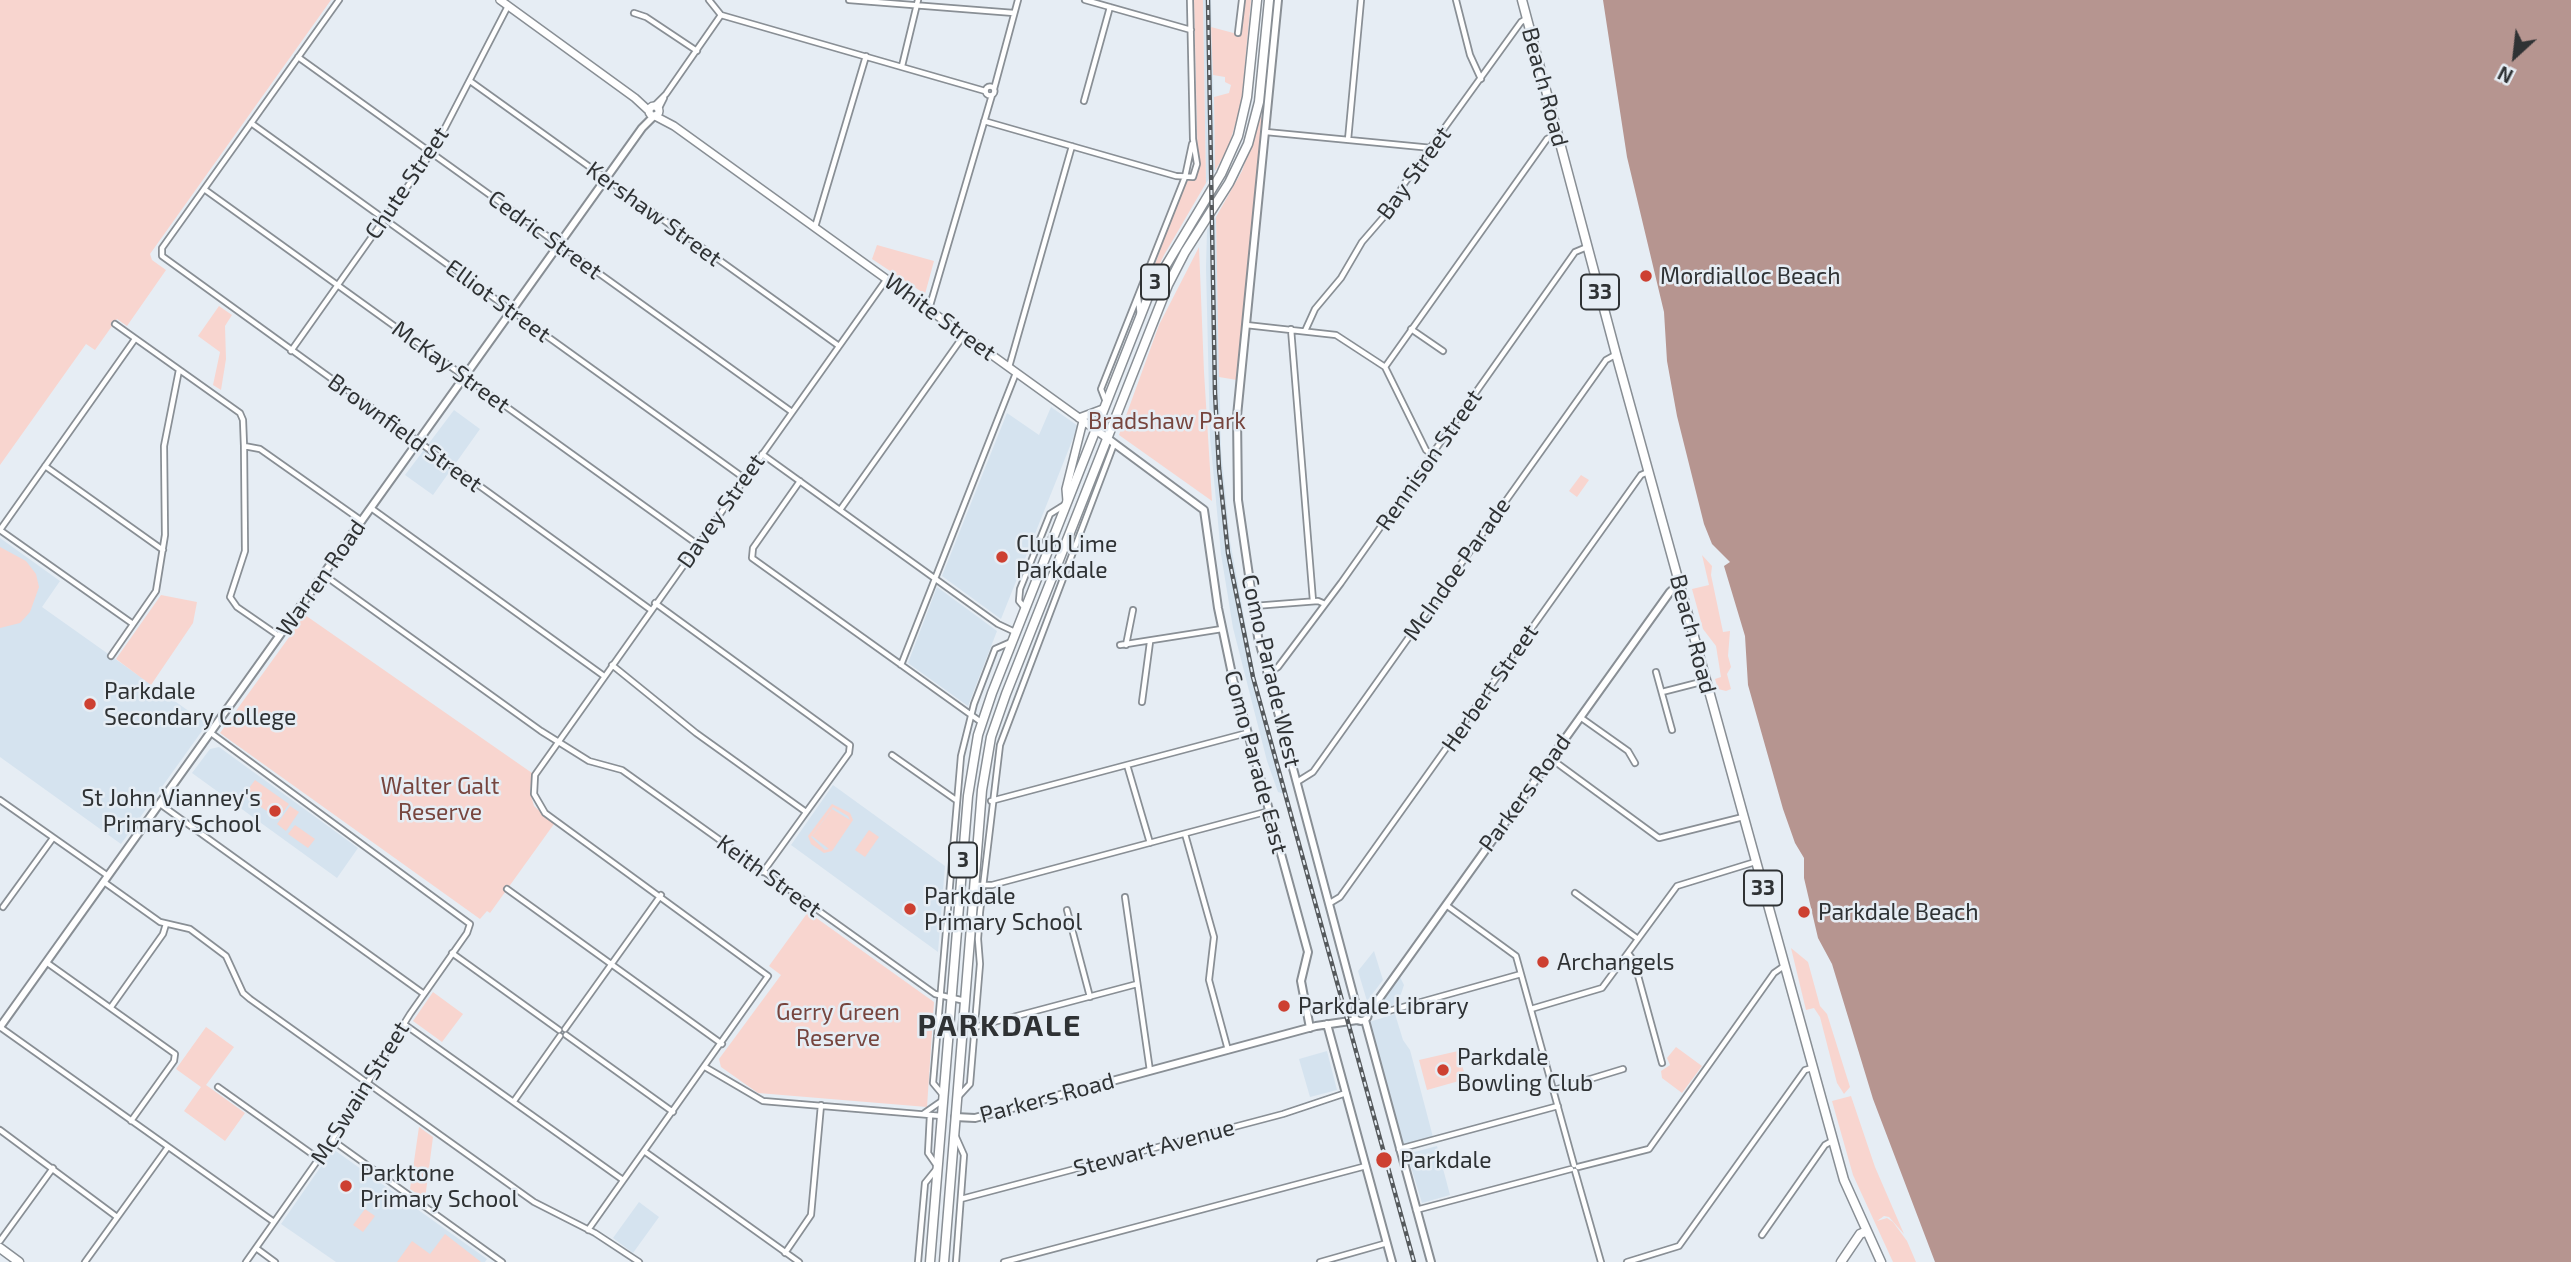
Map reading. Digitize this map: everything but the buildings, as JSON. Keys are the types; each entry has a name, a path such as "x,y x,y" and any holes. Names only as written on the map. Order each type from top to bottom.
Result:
{"main road":[{"name":"3","path":"930,1262 969,783 981,722 1140,316 1165,262 1224,169 1245,109 1257,0"},
{"name":"3","path":"944,1262 986,758 997,717 1031,644 1033,623 1091,478 1110,441 1168,285 1185,252 1233,176 1248,144 1256,115 1269,0"},
{"name":"Beach Road","path":"1522,0 1812,1068 1844,1180 1881,1262"},
{"name":"White Street","path":"507,4 1110,441"},
{"path":"1254,26 1266,27"},
{"path":"1067,503 1066,489 1082,433 1081,419 1105,405"},
{"path":"1078,473 1091,478"},
{"path":"1016,632 1033,623"},
{"path":"1006,656 1017,645 1031,644"},
{"path":"942,1116 955,1117"},
{"path":"1841,1262 1860,1234 1867,1231"},
{"path":"0,1248 19,1262"}],"street":[{"path":"204,189 339,0"},
{"name":"Chute Street","path":"291,351 432,153 507,4 515,0"},
{"path":"709,0 721,15 989,90"},
{"path":"849,0 917,3 1014,13"},
{"path":"929,309 984,121 989,90 1018,0"},
{"path":"1085,0 1191,30"},
{"path":"984,121 1193,177 1196,171 1191,0"},
{"path":"1238,33 1242,0"},
{"name":"Como Parade West","path":"1278,0 1246,325 1236,440 1236,472 1253,607 1268,673 1431,1262"},
{"path":"1348,140 1361,0"},
{"path":"1456,0 1470,55 1481,79"},
{"path":"902,66 917,3"},
{"path":"1084,101 1111,7"},
{"path":"634,13 658,24 697,51"},
{"name":"Warren Road","path":"0,1027 721,15"},
{"name":"Bay Street","path":"1305,331 1315,309 1341,278 1362,242 1388,212 1521,22 1527,19"},
{"path":"815,227 866,56"},
{"name":"Cedric Street","path":"298,57 792,412"},
{"name":"Kershaw Street","path":"470,81 839,346"},
{"name":"Elliot Street","path":"251,123 744,478"},
{"path":"1266,132 1432,148"},
{"path":"1385,367 1547,139 1558,133"},
{"path":"1105,405 1101,389 1185,177 1193,139"},
{"path":"901,665 1013,369 1072,146"},
{"name":"Brownfield Street","path":"204,189 161,254 165,260 651,610"},
{"name":"McKay Street","path":"204,189 698,544"},
{"name":"Rennison Street","path":"1268,673 1278,667 1325,604 1575,252 1587,247"},
{"name":"Davey Street","path":"722,1044 768,976 763,969 540,808 534,794 534,780 539,767 557,740 887,279"},
{"path":"1139,294 1137,311 1140,316"},
{"path":"115,324 240,413 243,420 244,446 245,551 230,597 237,607 279,637"},
{"path":"1246,325 1340,336 1385,367 1426,450 1432,455"},
{"path":"1291,329 1313,601"},
{"path":"1411,330 1443,351"},
{"path":"840,510 965,335"},
{"path":"133,624 0,530 135,339"},
{"name":"McIndoe Parade","path":"1297,782 1313,772 1606,360 1616,354"},
{"path":"111,656 156,591 163,550 164,446 179,370"},
{"path":"956,1097 962,1096 970,1084 981,964 978,939 991,801 1000,745 1031,644 1110,441"},
{"name":"White Street","path":"1110,441 1201,506 1205,515"},
{"path":"244,446 260,449 362,521"},
{"path":"762,454 998,624 1016,632"},
{"path":"45,466 163,550"},
{"name":"Herbert Street","path":"1330,903 1340,897 1641,475 1648,472"},
{"path":"800,481 753,548 751,556 981,722"},
{"path":"371,509 604,676"},
{"name":"Como Parade East","path":"1205,515 1222,629 1247,733 1308,952 1301,981 1313,1027"},
{"name":"Keith Street","path":"324,575 541,731 592,762 622,770 940,997 965,1001"},
{"name":"Parkers Road","path":"955,1117 975,1118 1342,1021 1361,1014 1374,1005 1670,592 1679,584"},
{"path":"1253,607 1313,601 1325,604"},
{"path":"655,604 844,739 851,747 763,872"},
{"path":"1133,610 1124,645 1222,629"},
{"path":"922,1114 943,1097 933,1083 961,756 971,716 995,649 1012,642"},
{"path":"1142,702 1150,642"},
{"path":"612,665 696,733 806,812"},
{"path":"1656,672 1672,730"},
{"path":"1662,692 1706,681"},
{"path":"1580,718 1628,751 1635,763"},
{"name":"McSwain Street","path":"211,733 469,922 467,933 404,1024 332,1140 246,1262"},
{"path":"991,801 1247,733"},
{"path":"892,754 957,801"},
{"path":"1550,758 1659,838 1743,817"},
{"path":"1127,765 1150,843"},
{"path":"1,802 89,864 166,924 188,927 221,951 228,957 245,995 544,1209 588,1230 623,1256 639,1262"},
{"path":"160,804 424,994"},
{"path":"974,885 985,886 1269,811"},
{"path":"1185,834 1214,937 1209,980 1228,1050"},
{"path":"3,907 53,838"},
{"path":"1531,1009 1602,988 1677,886 1756,862"},
{"path":"507,888 722,1044 588,1230"},
{"path":"1575,893 1638,939"},
{"path":"514,1101 662,895"},
{"path":"1125,897 1150,1071"},
{"path":"1446,905 1512,951 1521,974 1601,1262"},
{"path":"1067,909 1090,997"},
{"path":"110,1007 163,934 166,924"},
{"path":"1629,953 1634,961 1662,1063"},
{"path":"452,954 673,1112"},
{"path":"46,962 176,1057 131,1121"},
{"path":"1416,1210 1649,1149 1774,973 1784,966"},
{"path":"1374,1005 1385,1012 1521,974"},
{"path":"975,1027 1138,984"},
{"path":"404,1024 623,1180"},
{"path":"1327,1024 1392,1262"},
{"path":"0,1027 274,1222"},
{"path":"707,1065 757,1099 942,1116"},
{"path":"1626,1262 1679,1246 1805,1070 1812,1068"},
{"path":"1554,1090 1623,1069"},
{"path":"218,1087 319,1159"},
{"name":"Stewart Avenue","path":"961,1199 1283,1114 1346,1093"},
{"path":"785,1253 811,1215 821,1105"},
{"path":"1399,1150 1558,1106"},
{"path":"918,1262 925,1182 938,1167 928,1152 930,1115"},
{"path":"0,1130 117,1217"},
{"path":"954,1133 964,1155 956,1262"},
{"path":"332,1140 502,1262"},
{"path":"1762,1235 1825,1145 1833,1141"},
{"path":"85,1262 168,1147"},
{"path":"644,1151 799,1262"},
{"path":"1004,1262 1366,1166"},
{"path":"0,1241 53,1168"},
{"path":"1320,1262 1387,1243"},
{"path":"256,1248 275,1262"}],"shaded area":[{"path":"1203,0 1211,0 1215,171 1206,183"},
{"path":"1603,0 2571,0 2571,1262 1935,1262 1873,1099 1832,964 1818,938 1804,878 1804,858 1795,843 1783,809 1748,685 1745,636 1724,566 1730,562 1712,544 1704,524 1677,416 1667,361 1664,312 1627,157"},
{"path":"1216,217 1221,450 1230,541 1256,682 1288,795 1278,792 1267,761 1233,628 1221,554 1210,437 1206,267 1207,230"},
{"path":"1051,407 1078,426 1001,619 942,576 1007,413 1039,435"},
{"path":"454,410 480,429 433,495 405,475"},
{"name":"Parkdale Secondary College","path":"0,538 60,581 42,607 207,724 121,844 0,757"},
{"path":"937,587 997,631 968,706 908,663"},
{"name":"St John Vianney's Primary School","path":"219,747 358,848 337,878 192,773 210,749"},
{"name":"Parkdale Primary School","path":"833,785 945,866 938,952 791,845"},
{"path":"1374,951 1383,980 1367,1001 1358,971"},
{"path":"1400,977 1404,985 1401,994 1392,1006 1384,1008 1380,1005"},
{"path":"1395,1014 1403,1040 1410,1050 1433,1137 1403,1145 1369,1022"},
{"path":"1327,1051 1337,1090 1310,1097 1299,1059"},
{"path":"1437,1146 1450,1195 1422,1203 1407,1154"},
{"name":"Parktone Primary School","path":"333,1149 487,1259 485,1262 336,1262 281,1224"},
{"path":"639,1202 659,1217 633,1253 613,1238"}],"green space":[{"path":"0,0 331,0 150,254 152,260 166,270 127,326 117,319 95,350 86,344 0,465"},
{"path":"1194,0 1203,0 1206,183 1164,255 1141,303 1184,184 1198,173"},
{"path":"1245,0 1251,0 1241,106 1228,148 1215,171 1214,97 1229,93 1231,85 1225,82 1225,77 1213,75 1211,27 1241,35"},
{"path":"1262,103 1258,184 1237,380 1219,377 1216,217 1242,171 1259,122"},
{"path":"877,245 934,261 925,294 872,259"},
{"name":"Bradshaw Park","path":"1199,247 1212,501 1119,435 1159,325"},
{"path":"219,306 232,315 225,326 226,359 221,390 213,385 220,352 198,336"},
{"path":"1581,475 1589,480 1577,497 1569,491"},
{"path":"0,547 26,561 36,574 39,587 30,612 20,623 0,628"},
{"path":"1702,555 1712,566 1711,575 1723,632 1730,631 1728,656 1731,667 1727,674 1731,689 1726,691 1718,689 1715,679 1721,677 1716,646 1703,629 1692,589 1709,585"},
{"path":"161,595 197,602 193,623 151,685 116,659"},
{"name":"Walter Galt Reserve","path":"305,615 532,773 530,792 534,806 554,824 490,913 487,911 480,919 220,733"},
{"path":"255,780 289,804 278,819 244,795"},
{"path":"832,804 850,813 853,820 832,851 824,853 811,844 808,836","holes":["833,807 850,820 832,809 812,836 829,849 825,850 811,837"]},
{"path":"290,806 299,812 286,831 277,824"},
{"path":"295,825 315,839 308,848 288,834"},
{"path":"869,830 879,837 865,857 855,850"},
{"name":"Gerry Green Reserve","path":"808,912 934,1002 927,1107 758,1093 721,1067 719,1059 781,975 769,966"},
{"path":"1791,948 1808,962 1820,1006 1827,1014 1850,1087 1844,1094 1837,1083 1820,1017 1814,1008 1806,1010"},
{"path":"433,992 463,1014 442,1042 413,1021"},
{"path":"206,1027 234,1047 206,1085 245,1113 225,1141 184,1111 201,1087 176,1069"},
{"path":"1676,1047 1702,1066 1682,1093 1662,1078 1661,1071 1670,1065 1667,1058"},
{"name":"Parkdale Bowling Club","path":"1458,1051 1466,1079 1427,1090 1419,1060"},
{"path":"1851,1096 1875,1167 1904,1234 1889,1217 1884,1216 1877,1221 1887,1218 1893,1222 1907,1241 1916,1262 1893,1262 1853,1175 1832,1101"},
{"path":"419,1127 433,1137 425,1199 410,1189"},
{"path":"365,1209 375,1216 363,1232 353,1225"},
{"path":"445,1234 481,1262 397,1262 412,1241 430,1254"}],"railway":[{"path":"1208,0 1215,393 1228,553 1253,677 1414,1262"}],"place":[{"name":"Mordialloc Beach","path":"1646,276"},
{"name":"Club Lime Parkdale","path":"1002,557"},
{"name":"Parkdale Secondary College","path":"90,704"},
{"name":"St John Vianney's Primary School","path":"275,811"},
{"name":"Parkdale Primary School","path":"910,909"},
{"name":"Parkdale Beach","path":"1804,912"},
{"name":"Archangels","path":"1543,962"},
{"name":"Parkdale Library","path":"1284,1006"},
{"name":"Parkdale Bowling Club","path":"1443,1070"},
{"name":"Parkdale","path":"1384,1160"},
{"name":"Parktone Primary School","path":"346,1186"}],"district":[{"name":"PARKDALE","path":"1000,1026"}]}
